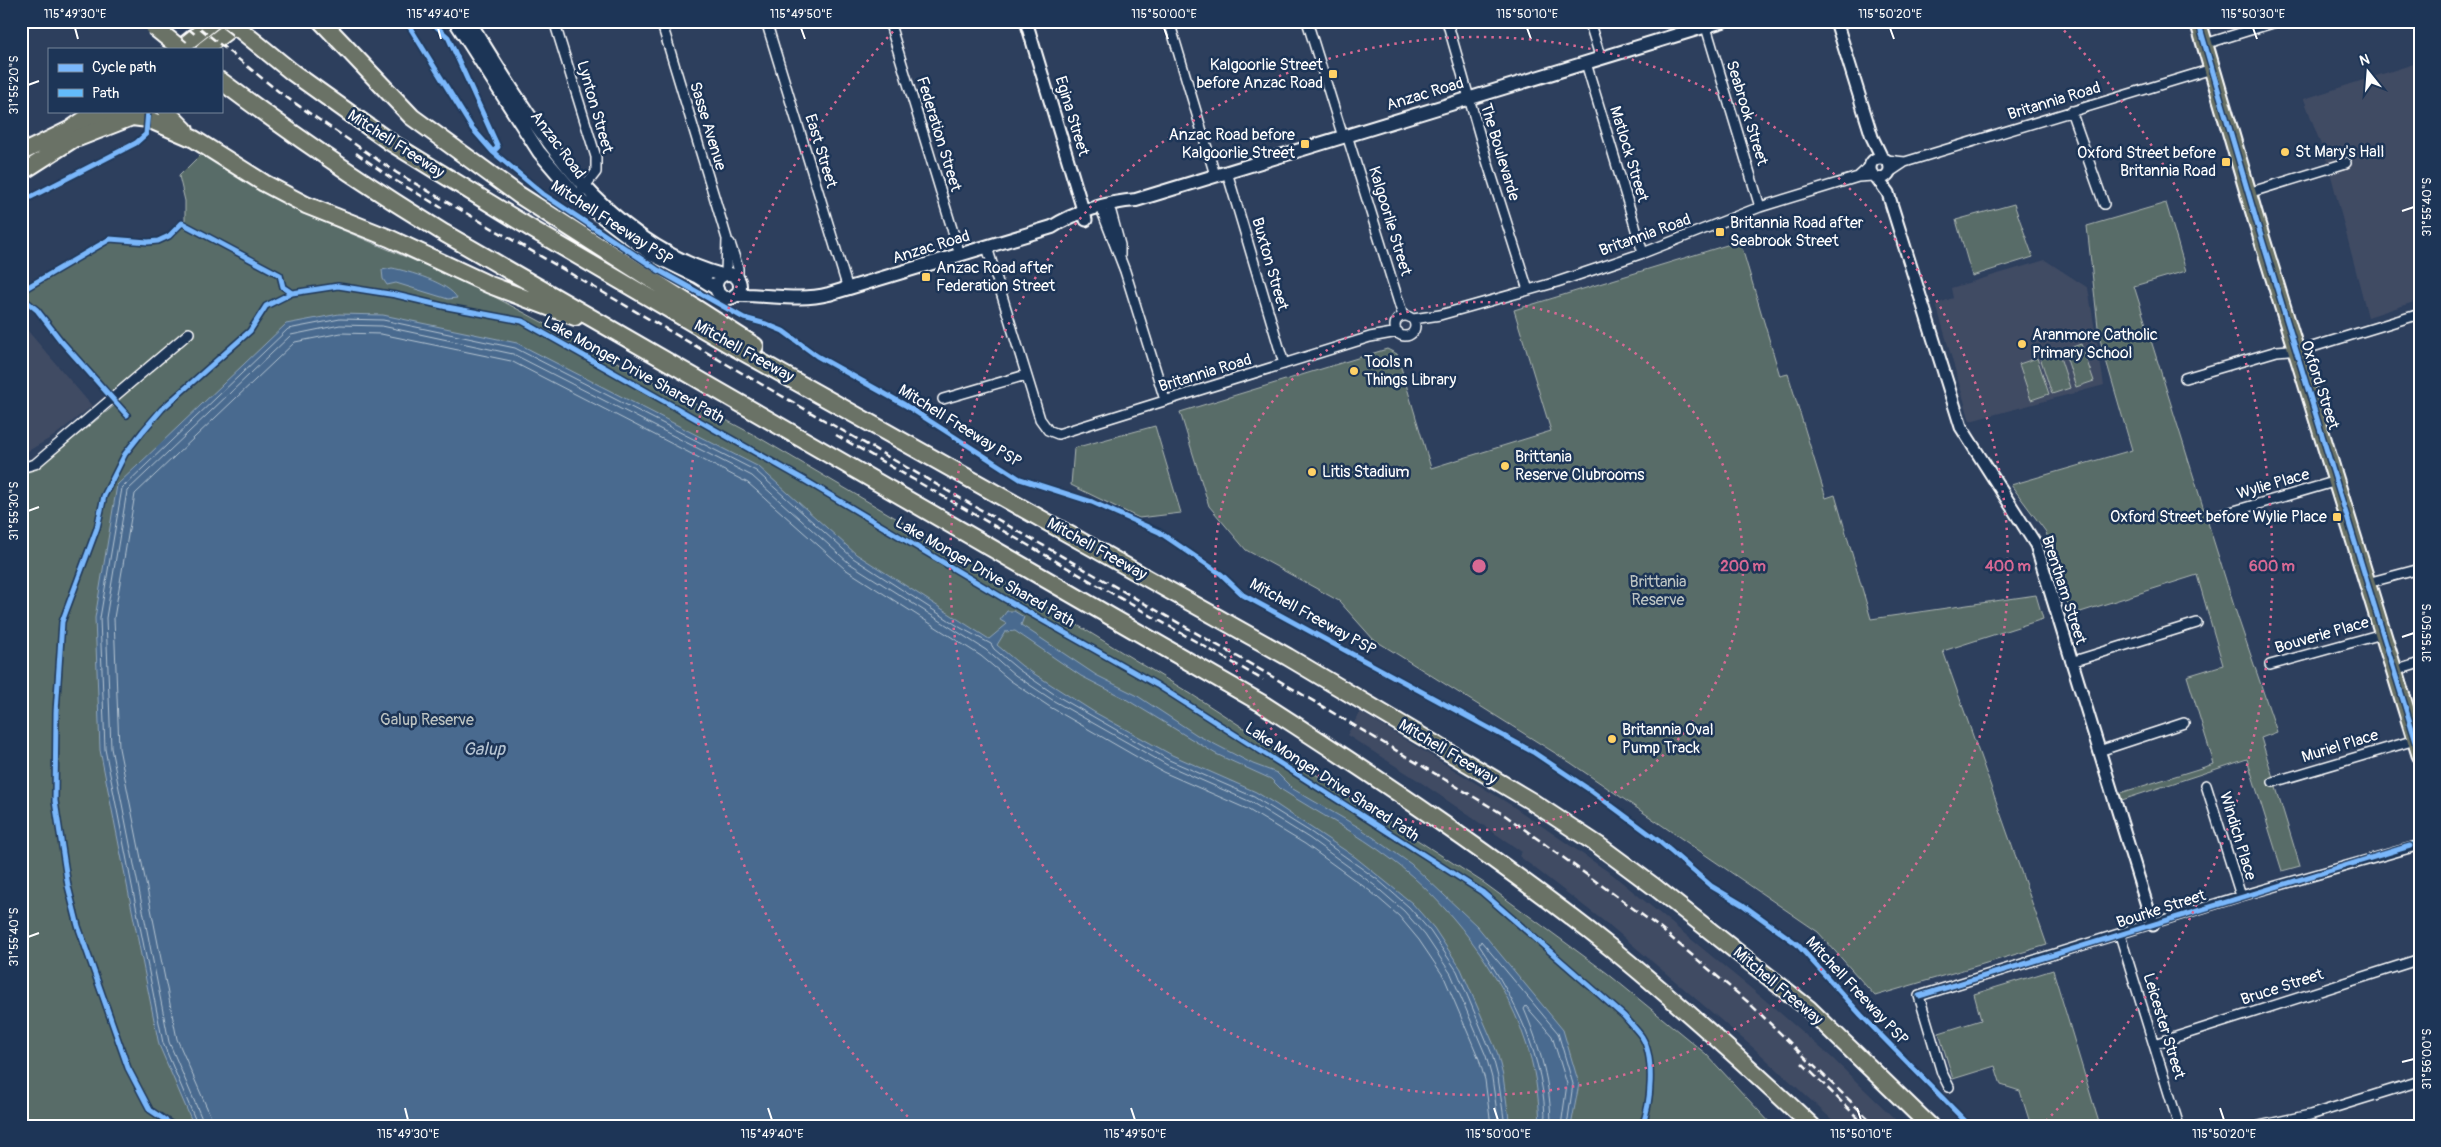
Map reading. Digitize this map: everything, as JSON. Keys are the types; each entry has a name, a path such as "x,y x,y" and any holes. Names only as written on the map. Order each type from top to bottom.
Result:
{"highway":[{"name":"Mitchell Freeway","path":"229,21 292,72 390,142 507,214 727,343 1288,656 1531,801 1598,845 1672,900 1808,1008 1930,1126"},
{"path":"321,21 412,117 479,168 598,248 887,431"},
{"path":"151,24 179,48"},
{"path":"222,82 296,137 378,193 1262,703 1368,772 1485,853 1611,949 1674,1001 1812,1126"},
{"path":"167,112 194,139"},
{"path":"78,138 132,117 148,119 194,139 264,183 306,205 389,238 490,285 622,334"},
{"path":"1888,1084 1940,1126"},
{"path":"1792,1107 1806,1126"}],"main road":[{"path":"181,48 214,21"},
{"path":"205,48 241,21"},
{"name":"Anzac Road","path":"455,21 539,152 581,191 620,233 651,254 696,276 717,289"},
{"name":"Anzac Road","path":"469,21 509,85 568,168 581,191 658,248 680,261 732,277 759,294"},
{"name":"Anzac Road","path":"1086,216 1122,201 1136,200 1723,21"},
{"name":"Oxford Street","path":"2198,21 2295,349 2338,481 2382,634 2420,755"},
{"path":"21,153 70,129 95,112"},
{"path":"21,173 117,112"},
{"name":"Anzac Road","path":"735,296 759,294 807,298 848,289 1052,227 1062,220 1107,213 1124,208 1136,200"},
{"path":"732,277 740,289 735,296 726,297 717,289 717,282 732,277"}],"street":[{"name":"Lynton Street","path":"554,21 596,157 596,172 581,191"},
{"name":"Sasse Avenue","path":"661,21 727,239 732,277"},
{"name":"East Street","path":"766,21 848,289"},
{"name":"Federation Street","path":"889,21 960,255"},
{"name":"Egina Street","path":"1026,21 1086,216"},
{"name":"Buxton Street","path":"1169,21 1284,364"},
{"name":"Kalgoorlie Street","path":"1307,21 1403,316"},
{"name":"The Boulevarde","path":"1447,21 1468,98 1528,290"},
{"path":"1589,21 1600,59"},
{"name":"Brentham Street","path":"1836,21 1961,428 2036,545 2152,925"},
{"path":"2205,44 2279,21"},
{"name":"Seabrook Street","path":"1706,27 1760,207"},
{"name":"Matlock Street","path":"1586,63 1643,253"},
{"name":"Britannia Road","path":"1026,374 1040,419 1048,430 1058,434 1397,328 1408,335 1414,324 1440,314 1528,290 1643,253 1760,207 1858,177 1880,168 2212,68"},
{"path":"2071,111 2104,204"},
{"path":"2248,193 2346,162"},
{"path":"1107,213 1120,245 1120,257 1165,400"},
{"path":"943,399 1026,374 987,247"},
{"path":"2185,378 2277,351 2309,348 2420,314"},
{"path":"1397,328 1403,316 1414,324"},
{"path":"21,468 35,464 189,333"},
{"name":"Wylie Place","path":"2217,516 2338,481"},
{"path":"2367,583 2420,568"},
{"path":"2071,662 2197,623"},
{"name":"Bouverie Place","path":"2270,665 2382,634"},
{"path":"2394,671 2420,663"},
{"path":"2098,751 2184,723"},
{"name":"Muriel Place","path":"2274,782 2415,740"},
{"name":"Windich Place","path":"2206,785 2241,896"},
{"name":"Bourke Street","path":"1949,1087 1942,1073 1919,996 2241,896 2415,845 2420,840"},
{"name":"Leicester Street","path":"2120,935 2179,1126"},
{"name":"Bruce Street","path":"2154,1044 2420,958"},
{"path":"2259,1126 2310,1115 2420,1081"}],"shaded area":[{"path":"2420,62 2420,300 2368,317 2328,164 2304,99"},
{"name":"Aranmore Catholic Primary School","path":"2045,260 2088,288 2104,385 1970,421 1936,304 1953,298 1951,288"},
{"path":"21,323 92,406 54,436 21,455"},
{"path":"1360,712 1511,805 1613,875 1831,1057 1902,1126 1839,1126 1756,1050 1614,929 1519,856 1522,852 1416,779 1347,735"}],"green space":[{"name":"Galup","path":"201,154 298,211 474,286 758,437 1191,694 1484,883 1607,973 1706,1054 1773,1126 21,1126 21,473 37,468 120,401 62,340 38,308 21,295 28,288 111,241 147,245 159,243 179,231 185,222 185,201 179,176"},
{"path":"2166,203 2186,271 2134,286 2234,606 2277,732 2261,738 2300,866 2282,871 2247,759 2122,800 2120,793 2214,764 2187,676 2223,665 2197,575 2071,615 2046,532 2011,485 2132,450 2099,336 2087,226"},
{"path":"2014,204 2033,257 1972,276 1956,220"},
{"name":"Brittania Reserve","path":"1740,241 1780,376 1788,374 1826,498 1835,495 1871,619 2036,595 2043,619 1943,651 2047,945 1875,996 1818,932 1571,763 1373,639 1339,601 1246,550 1209,506 1180,412 1387,349 1397,354 1431,468 1551,431 1514,310"},
{"path":"2081,344 2094,381 2076,387 2064,350"},
{"path":"2058,351 2070,388 2052,394 2040,357"},
{"path":"2037,358 2049,394 2031,400 2019,364"},
{"path":"1155,426 1181,513 1139,518 1071,485 1074,448"},
{"path":"2053,970 2100,1126 2031,1126 2020,1091 2001,1085 1995,1066 1953,1079 1939,1033 1981,1020 1974,994"}],"water":[{"path":"392,268 417,275 446,287 457,298 448,299 396,283 387,285 383,279 382,270"},
{"name":"Galup","path":"339,314 383,315 517,343 759,467 856,554 989,639 1007,624 1000,620 1007,611 1014,611 1024,617 1021,625 1096,675 1136,695 1197,735 1253,764 1277,773 1293,789 1360,828 1411,864 1477,926 1563,1030 1579,1084 1571,1126 1540,1126 1534,1071 1525,1040 1503,989 1471,940 1452,917 1412,876 1365,840 1282,790 1271,779 1216,754 1124,698 1081,676 1015,631 1005,632 997,645 1022,666 1094,712 1172,755 1256,792 1355,857 1412,903 1434,928 1461,969 1497,1052 1503,1076 1510,1126 194,1126 159,1045 100,750 95,618 117,485 286,324"}],"railway":[{"path":"179,21 196,35"},
{"path":"191,21 283,95 397,173 1273,677 1506,816 1656,925 1748,1002 1876,1126"},
{"path":"356,153 391,178 442,208"},
{"path":"836,435 1263,680"},
{"path":"1802,1063 1866,1126"}],"marked path":[{"path":"2410,846 2420,840"}],"cycle path":[{"name":"Mitchell Freeway PSP","path":"406,21 472,128 493,152 543,194 658,270 744,318 783,331 817,356 905,405 1020,479 1092,502 1159,532 1221,574 1243,595 1533,752 1590,790 1659,841 1711,886 1743,905 1797,944 1861,1015 1970,1126"},
{"path":"430,21 448,37 498,147 493,152"},
{"path":"2198,21 2257,223 2420,755"},
{"path":"21,202 136,143 146,134 148,112"},
{"path":"21,291 110,239 158,241 169,236 182,223 280,275 283,287 292,293"},
{"name":"Lake Monger Drive Shared Path","path":"174,1126 150,1110 128,1068 78,926 68,886 55,801 56,712 62,622 97,528 104,496 125,454 143,431 162,409 250,331 266,306 292,293 338,286 396,295 522,321 801,478 1003,598 1157,685 1482,892 1624,1016 1642,1037 1649,1057 1650,1069 1648,1106 1642,1126"},
{"path":"21,297 37,310 61,341 127,415"},
{"path":"1919,996 2410,846"}],"place":[{"name":"Kalgoorlie Street before Anzac Road","path":"1333,74"},
{"name":"Anzac Road before Kalgoorlie Street","path":"1305,144"},
{"name":"St Mary's Hall","path":"2285,152"},
{"name":"Oxford Street before Britannia Road","path":"2226,162"},
{"name":"Britannia Road after Seabrook Street","path":"1720,232"},
{"name":"Anzac Road after Federation Street","path":"926,277"},
{"name":"Aranmore Catholic Primary School","path":"2022,344"},
{"name":"Tools n Things Library","path":"1354,371"},
{"name":"Brittania Reserve Clubrooms","path":"1505,466"},
{"name":"Litis Stadium","path":"1312,472"},
{"name":"Oxford Street before Wylie Place","path":"2337,517"},
{"name":"Britannia Oval Pump Track","path":"1612,739"}],"park label":[{"name":"Galup Reserve","path":"427,720"}]}
